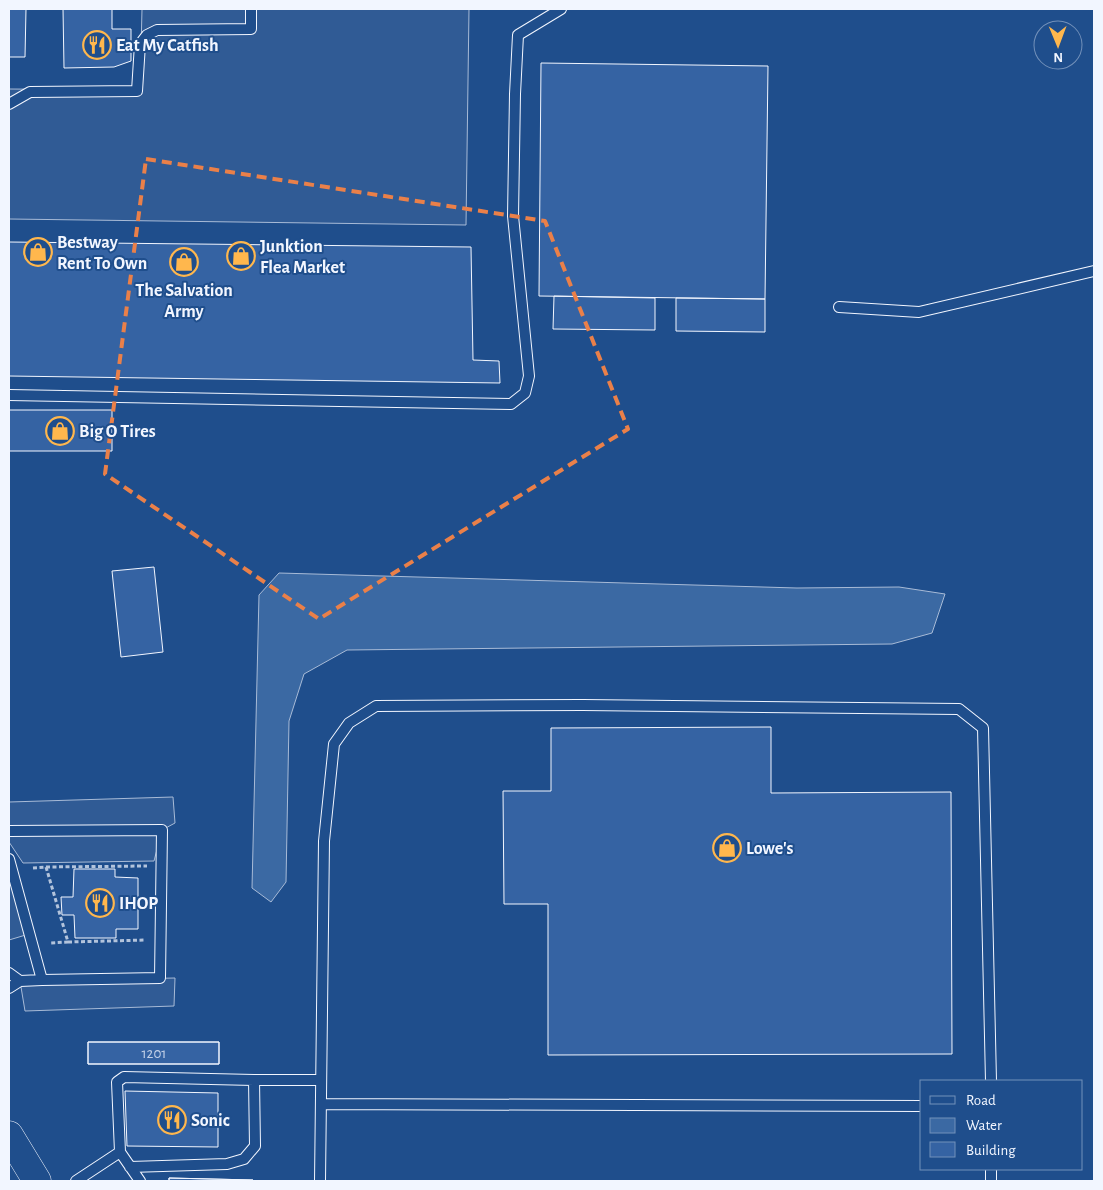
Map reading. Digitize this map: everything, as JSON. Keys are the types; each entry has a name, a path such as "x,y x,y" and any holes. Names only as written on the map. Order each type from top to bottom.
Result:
{"main road":[{"path":"9,1135 37,1181"}],"lane":[{"path":"9,104 30,92 137,91 140,44 147,35 157,30 251,30 251,9"},
{"path":"9,395 510,404 525,393 529,376 513,216 514,94 518,35 561,9"},
{"path":"840,307 919,312 1094,271"},
{"path":"320,1181 324,841 334,744 349,723 376,706 582,704 959,709 983,728 991,1080"},
{"path":"9,831 162,830 160,978 20,981 9,988"},
{"path":"9,859 42,980"},
{"path":"9,973 20,981"},
{"path":"140,1181 120,1152 117,1082 124,1077 321,1080"},
{"path":"130,1166 227,1164 244,1159 255,1146 254,1080"},
{"path":"321,1104 920,1106"},
{"path":"76,1181 120,1152"}],"path":[{"path":"33,868 162,866"},
{"path":"46,868 60,908 68,942"},
{"path":"50,944 160,940"}],"highlighted area":[{"path":"146,159 545,221 628,429 319,619 105,474"}],"shaded area":[{"path":"142,9 469,9 466,225 9,219 9,89 140,90"},
{"path":"173,797 175,823 162,830 154,861 23,863 9,842 9,802"},
{"path":"9,859 29,934 9,940"},
{"path":"175,978 174,1006 25,1011 20,981"}],"water":[{"path":"279,573 797,588 899,587 945,594 932,633 892,644 347,650 304,674 289,721 286,882 271,902 252,888 259,595"}],"building":[{"path":"9,9 26,9 25,57 9,57"},
{"name":"Eat My Catfish","path":"63,9 112,9 112,29 131,29 131,61 114,67 64,68"},
{"path":"541,63 768,66 765,299 539,296"},
{"path":"9,242 471,247 473,360 499,361 500,383 9,376"},
{"path":"554,296 655,298 655,330 553,329"},
{"path":"676,298 765,299 765,332 676,331"},
{"name":"Big O Tires","path":"9,410 112,410 112,451 9,451"},
{"path":"154,567 163,652 121,657 112,571"},
{"name":"Lowe's","path":"771,727 771,793 951,792 952,1054 548,1055 548,904 504,904 503,791 551,791 551,728"},
{"name":"IHOP","path":"74,869 115,869 115,877 138,878 138,929 116,929 116,938 75,938 74,915 62,915 61,897 73,897"},
{"name":"Sonic","path":"88,1042 219,1042 219,1064 88,1064"},
{"name":"Sonic","path":"88,1042 219,1042 219,1064 88,1064"},
{"name":"Sonic","path":"125,1091 218,1093 218,1147 127,1146"},
{"name":"Sonic","path":"169,1178 253,1180 253,1181 169,1181"},
{"name":"Sonic","path":"169,1178 253,1180 253,1181 169,1181"}],"place":[{"name":"Eat My Catfish","path":"97,45"},
{"name":"Bestway Rent To Own","path":"38,252"},
{"name":"Junktion Flea Market","path":"241,256"},
{"name":"The Salvation Army","path":"184,262"},
{"name":"Big O Tires","path":"60,431"},
{"name":"Lowe's","path":"727,848"},
{"name":"IHOP","path":"100,903"},
{"name":"Sonic","path":"172,1120"}]}
